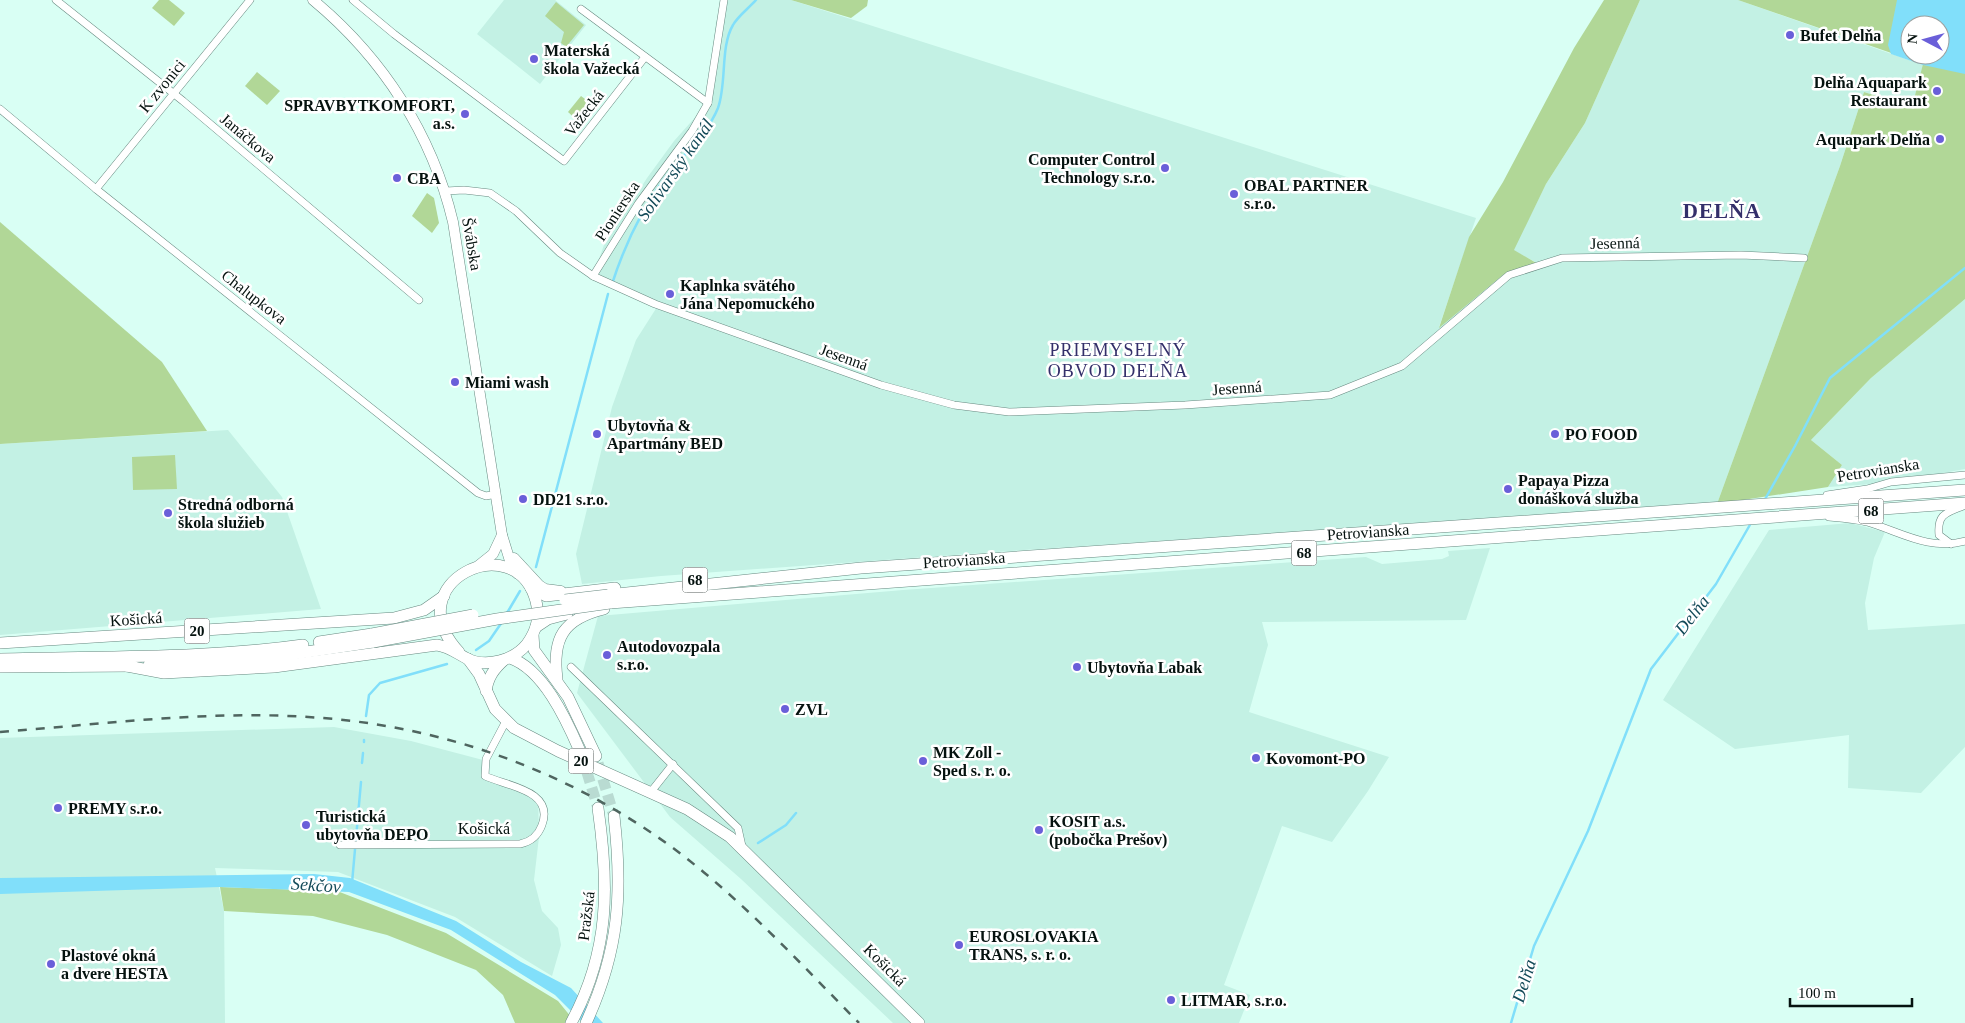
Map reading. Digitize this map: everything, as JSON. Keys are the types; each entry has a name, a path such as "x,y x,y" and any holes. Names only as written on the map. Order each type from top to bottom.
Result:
{"main road":[{"name":"Petrovianska","path":"861,568 1965,490"},
{"name":"Petrovianska","path":"607,602 1965,504"},
{"name":"68","path":"478,566 494,565 518,574 531,588 546,596 792,570 861,568"},
{"path":"464,656 448,641 444,631 441,617 444,596 459,575 478,566"},
{"path":"0,668 128,666 274,657 513,608 607,602 861,568"},
{"name":"68","path":"531,588 538,608 534,650 557,679 579,716 596,756"},
{"name":"Košická","path":"0,643 394,618 424,610 444,596"},
{"name":"68","path":"557,679 555,656 557,643 563,631 578,618 607,602"},
{"path":"486,691 488,680 494,670 519,652 535,631 556,616 607,602"},
{"name":"Košická","path":"394,618 434,625 444,631"},
{"path":"0,659 128,657 275,649 372,638"},
{"path":"128,666 164,673 274,667 437,645 448,646 464,656 492,662 507,659 526,665 545,687 561,712 579,749"},
{"name":"Košická","path":"464,656 479,674 495,709 506,721 524,734 686,809 709,822 742,847 919,1023"},
{"name":"Pražská","path":"571,1023 592,972 603,923 606,863 598,808"},
{"name":"Pražská","path":"586,1023 603,983 615,935 620,893 614,816"}],"street":[{"name":"Janáčkova","path":"56,0 174,94 419,300"},
{"name":"K zvonici","path":"96,189 250,0"},
{"name":"Švábska","path":"313,0 358,44 386,76 426,140 446,191 454,222 502,535 510,560 518,574"},
{"name":"Važecká","path":"353,0 394,34 564,161 645,57"},
{"name":"Pionierska","path":"593,276 638,204 692,131 708,103 724,0"},
{"path":"581,8 708,103"},
{"name":"Chalupkova","path":"0,109 96,189 478,492 486,496 496,494"},
{"path":"446,191 464,190 490,193 516,211 560,253 593,276"},
{"name":"Jesenná","path":"593,276 698,321 881,385 960,406 995,412 1033,412 1185,405 1330,395 1402,366 1509,274 1562,258 1741,255 1804,258"},
{"name":"Petrovianska","path":"1797,503 1891,482 1965,475"},
{"path":"1952,544 1939,535 1938,523 1942,515 1965,504"},
{"name":"Petrovianska","path":"1813,515 1865,522 1930,544 1952,544 1965,541"},
{"path":"478,566 493,554 502,535"},
{"path":"502,535 518,563 539,585 550,590 573,593"},
{"name":"Košická","path":"571,666 738,828 742,847"},
{"name":"Košická","path":"340,845 520,844 533,838 540,829 544,818 538,799 526,790 485,776 486,759 506,721"},
{"path":"650,793 673,764"}],"shaded area":[{"name":"Materská škola Važecká","path":"504,0 555,0 586,25 540,84 477,34"},
{"path":"723,0 791,0 1476,218 1439,327 1503,275 1537,263 1513,250 1546,184 1585,123 1640,0 1738,0 1900,57 1900,65 1923,65 1912,107 1864,92 1840,166 1717,504 1010,551 661,576 582,584 576,554 612,407 636,340 657,307 593,276 604,245 647,178 674,141 707,104 716,22"},
{"path":"1965,299 1965,469 1888,483 1828,487 1842,465 1811,440 1871,378"},
{"path":"228,430 282,497 321,609 0,635 0,444"},
{"path":"1850,523 1885,532 1874,558 1865,603 1868,630 1965,624 1965,747 1921,793 1848,788 1849,735 1735,749 1663,700 1769,530"},
{"path":"1490,548 1466,620 1262,622 1268,645 1249,712 1389,757 1332,842 1282,826 1224,985 1250,995 1239,1023 893,1023 741,879 670,817 577,693 598,616 903,590 1366,557 1382,564 1442,559 1449,556 1448,551"},
{"path":"334,727 411,741 483,760 482,774 538,796 539,837 534,880 542,911 558,928 561,945 552,976 455,917 338,872 215,868 224,911 225,1023 0,1023 0,738"}],"green space":[{"path":"159,0 169,0 185,13 174,26 152,8"},
{"path":"791,0 868,0 867,6 851,18"},
{"path":"1604,0 1640,0 1585,123 1546,184 1514,250 1538,264 1503,275 1439,328 1469,237 1503,182 1574,48"},
{"path":"1738,0 1965,0 1965,299 1871,378 1811,440 1842,465 1828,487 1717,504 1840,166 1864,92 1912,107 1923,65 1950,65 1950,15 1900,15 1900,56"},
{"path":"556,2 584,25 566,47 561,43 564,32 545,16"},
{"path":"257,72 280,91 267,105 245,86"},
{"path":"581,96 593,105 579,122 568,112"},
{"path":"427,193 434,198 439,223 432,233 412,216"},
{"path":"0,222 162,362 207,431 0,444"},
{"path":"175,455 177,489 133,490 132,457"},
{"path":"220,887 337,891 446,933 558,1001 576,1023 515,1023 503,995 476,970 387,935 313,916 224,911"}],"water":[{"path":"1897,0 1965,0 1965,74 1923,65 1950,65 1950,15 1900,15 1900,57 1891,54 1888,45"},
{"name":"Sekčov","path":"314,874 350,878 456,921 521,962 571,988 603,1023 583,1023 555,995 451,930 349,892 220,887 0,894 0,878"}],"waterway":[{"name":"Solivarský kanál","path":"612,284 622,256 648,203 665,178 701,136 713,118 721,98 726,44 729,34 738,18 756,0"},
{"name":"Delňa","path":"1764,501 1830,378 1965,268"},
{"name":"Solivarský kanál","path":"536,567 608,294"},
{"name":"Delňa","path":"1511,1023 1534,946 1588,831 1651,669 1716,584 1751,523"},
{"name":"Solivarský kanál","path":"507,613 520,591"},
{"name":"Solivarský kanál","path":"476,650 489,641 502,622"},
{"name":"Solivarský kanál","path":"366,716 369,695 380,683 447,664"},
{"name":"Solivarský kanál","path":"362,763 363,753"},
{"name":"Solivarský kanál","path":"352,883 361,782"},
{"path":"758,843 786,825 796,813"}],"tunnel":[{"path":"582,756 598,808"},
{"path":"598,763 614,816"}],"railway":[{"path":"0,732 201,716 241,715 322,718 370,723 418,732 511,760 556,779 599,801 641,826 681,854 751,914 859,1023"}],"place":[{"name":"Bufet Delňa","path":"1790,35"},
{"name":"Materská škola Važecká","path":"534,59"},
{"name":"Delňa Aquapark Restaurant","path":"1937,91"},
{"name":"SPRAVBYTKOMFORT, a.s.","path":"465,114"},
{"name":"Aquapark Delňa","path":"1940,139"},
{"name":"Computer Control Technology s.r.o.","path":"1165,168"},
{"name":"CBA","path":"397,178"},
{"name":"OBAL PARTNER s.r.o.","path":"1234,194"},
{"name":"Kaplnka svätého Jána Nepomuckého","path":"670,294"},
{"name":"Miami wash","path":"455,382"},
{"name":"Ubytovňa & Apartmány BED","path":"597,434"},
{"name":"PO FOOD","path":"1555,434"},
{"name":"Papaya Pizza donášková služba","path":"1508,489"},
{"name":"DD21 s.r.o.","path":"523,499"},
{"name":"Stredná odborná škola služieb","path":"168,513"},
{"name":"Autodovozpala s.r.o.","path":"607,655"},
{"name":"Ubytovňa Labak","path":"1077,667"},
{"name":"ZVL","path":"785,709"},
{"name":"Kovomont-PO","path":"1256,758"},
{"name":"MK Zoll - Sped s. r. o.","path":"923,761"},
{"name":"PREMY s.r.o.","path":"58,808"},
{"name":"Turistická ubytovňa DEPO","path":"306,825"},
{"name":"KOSIT a.s. (pobočka Prešov)","path":"1039,830"},
{"name":"EUROSLOVAKIA TRANS, s. r. o.","path":"959,945"},
{"name":"Plastové okná a dvere HESTA","path":"51,964"},
{"name":"LITMAR, s.r.o.","path":"1171,1000"}],"district":[{"name":"DELŇA","path":"1722,211"},
{"name":"PRIEMYSELNÝ OBVOD DELŇA","path":"1118,360"}]}
